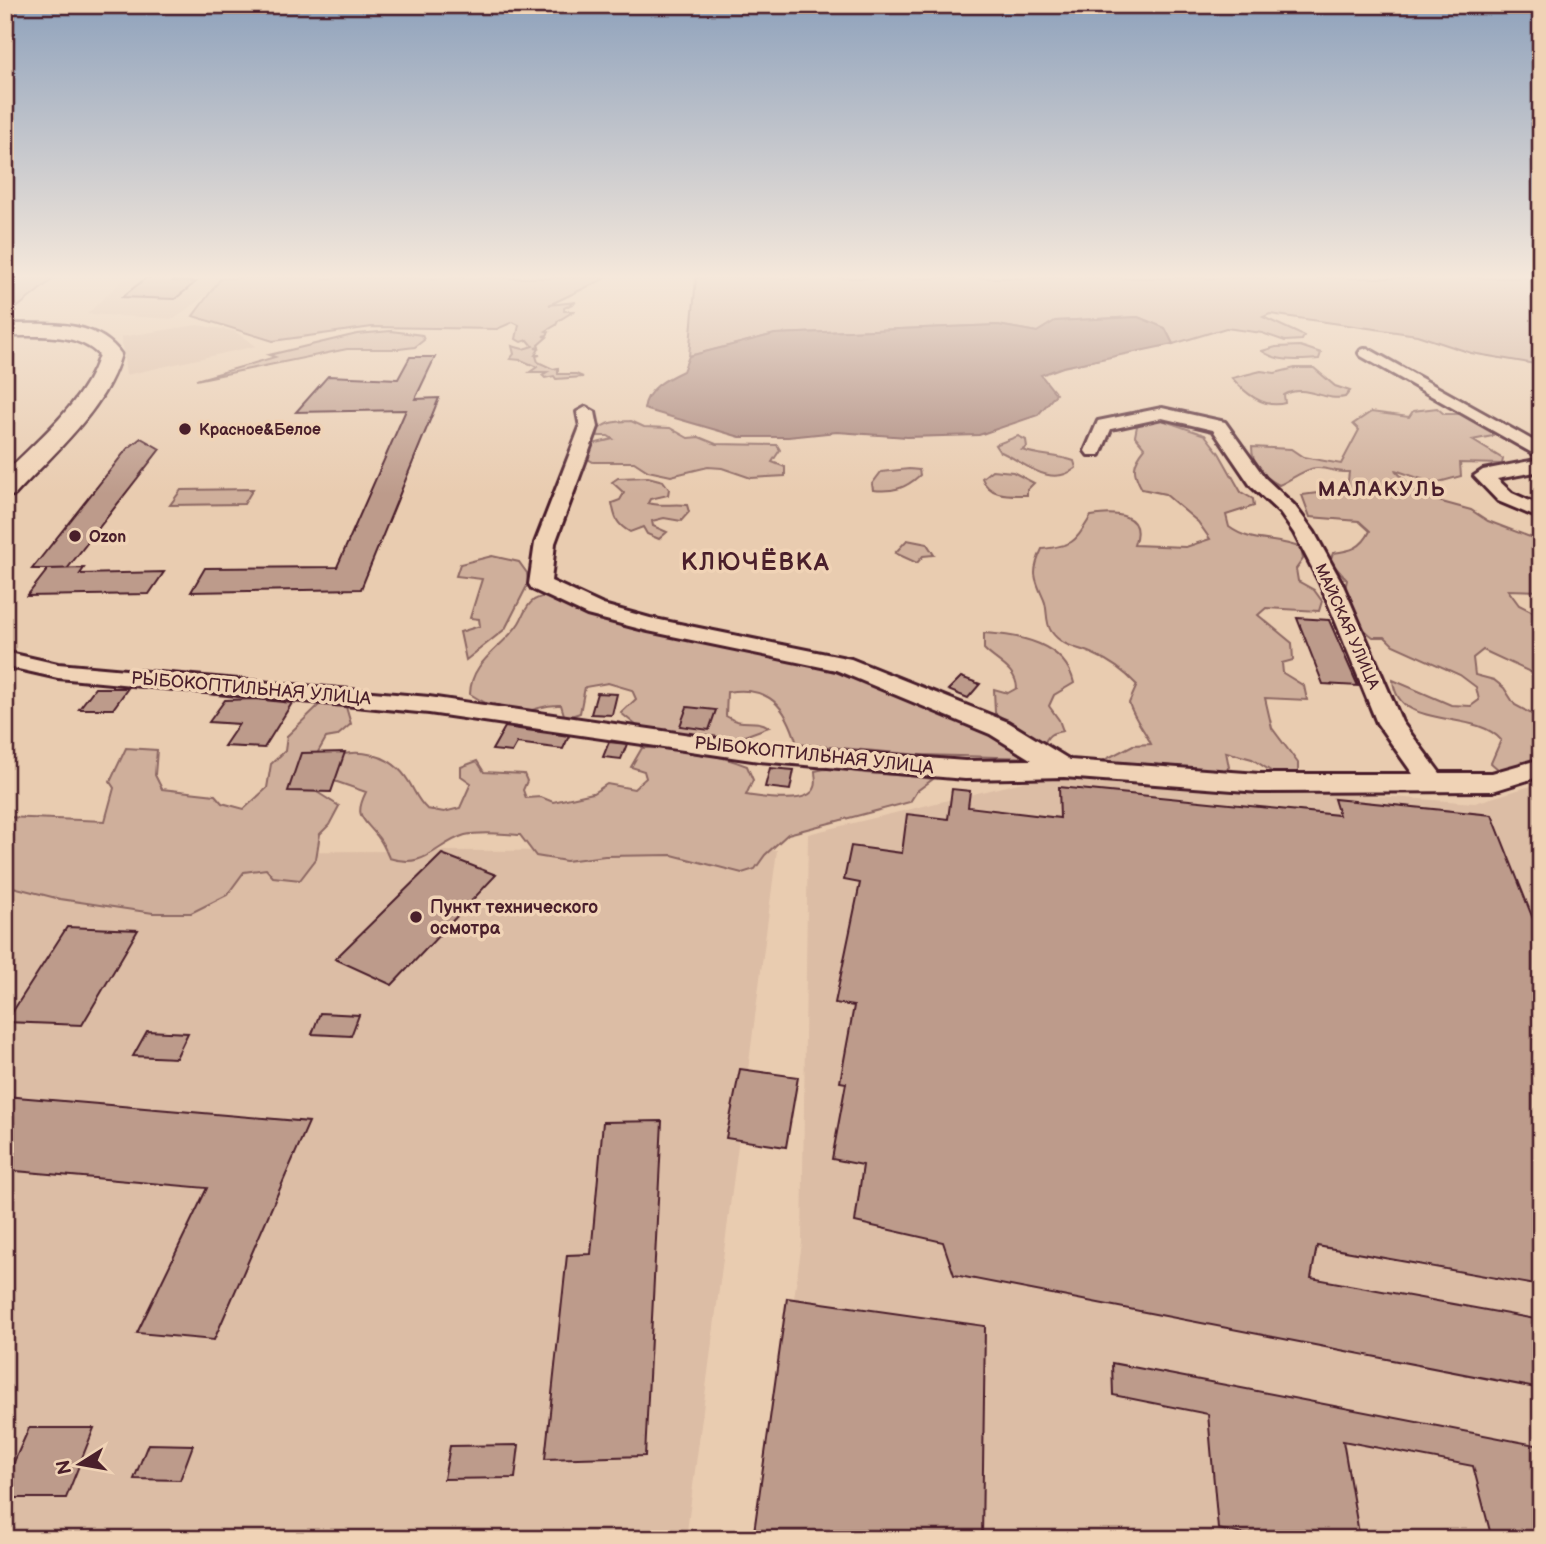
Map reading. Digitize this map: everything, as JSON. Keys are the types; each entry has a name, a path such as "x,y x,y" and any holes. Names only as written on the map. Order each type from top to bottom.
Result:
{"main road":[{"path":"5,489 96,389 109,368 110,354 107,350"}],"street":[{"path":"1367,353 1541,453"},
{"path":"586,412 589,427 545,544 540,584 595,610 844,664 999,728 1064,768"},
{"name":"МАЙСКАЯ УЛИЦА","path":"1094,451 1104,425 1162,412 1219,426 1258,482 1287,509 1304,532 1331,583 1390,723 1432,780"},
{"path":"1541,465 1483,476 1505,497 1541,513"},
{"name":"РЫБОКОПТИЛЬНАЯ УЛИЦА","path":"5,659 58,671 429,705 759,753 965,770 1064,768 1259,783 1432,780 1493,782 1541,767"}],"shaded area":[{"path":"123,350 238,350 126,375"},
{"path":"290,350 342,350 196,380 275,357 269,355"},
{"path":"513,350 538,350 535,355 540,355 536,356 538,362 553,369 558,368 558,374 576,374 583,377 545,378 542,375 547,372 530,372 537,367 521,360 510,359 514,354"},
{"path":"690,350 712,350 689,356"},
{"path":"712,350 1144,350 1063,367 1041,375 1056,394 1038,415 979,435 907,437 837,432 788,437 740,437 644,409 653,390 683,371 689,356"},
{"path":"1312,350 1321,353 1319,359 1297,360 1282,359 1262,351"},
{"path":"1462,350 1541,350 1541,365"},
{"path":"1295,368 1314,368 1335,386 1350,391 1345,397 1337,398 1292,392 1284,395 1285,403 1270,404 1249,394 1232,378 1261,371 1275,373"},
{"path":"1437,408 1444,414 1462,414 1492,431 1493,436 1472,440 1503,459 1502,464 1460,463 1461,476 1439,482 1427,481 1395,470 1420,496 1471,510 1488,521 1538,540 1541,544 1541,591 1508,590 1519,605 1541,616 1541,677 1483,650 1473,658 1475,675 1494,680 1504,688 1515,705 1541,719 1541,757 1522,766 1499,770 1491,763 1501,740 1489,730 1422,713 1408,707 1398,696 1393,680 1451,705 1471,706 1479,700 1476,687 1460,675 1393,645 1385,637 1373,637 1357,620 1345,589 1347,580 1330,561 1333,553 1351,550 1360,545 1370,531 1359,521 1310,517 1302,495 1347,489 1349,472 1311,469 1279,485 1260,470 1254,459 1252,447 1291,449 1303,457 1341,464 1359,430 1353,424 1371,412 1409,417 1413,411"},
{"path":"1144,419 1159,419 1205,435 1219,453 1241,492 1253,499 1254,506 1226,515 1229,527 1246,536 1301,548 1303,559 1296,569 1298,581 1314,590 1322,601 1319,611 1266,608 1258,615 1292,643 1293,660 1282,663 1283,673 1304,686 1307,700 1265,698 1272,728 1298,763 1298,774 1274,773 1252,759 1226,752 1229,767 1217,775 1112,765 1104,760 1133,745 1151,744 1129,703 1137,685 1111,663 1055,636 1048,624 1035,569 1042,549 1068,544 1081,532 1091,516 1110,514 1132,521 1137,534 1134,545 1186,547 1210,539 1198,522 1165,494 1142,489 1135,468 1145,448 1135,436 1137,426"},
{"path":"631,421 644,427 670,428 688,438 699,437 716,444 777,445 780,450 772,462 785,467 785,476 751,478 722,468 708,467 671,476 648,471 634,462 593,462 588,459 588,445 613,439 598,436 597,431 600,428 612,423"},
{"path":"1018,436 1026,440 1027,447 1022,450 1074,461 1076,468 1066,474 1047,475 999,451 995,445"},
{"path":"919,470 920,475 909,484 893,490 873,490 872,484 881,472"},
{"path":"992,470 1013,472 1034,483 1027,490 1027,495 1000,494 989,489 982,478"},
{"path":"648,477 663,481 669,489 668,495 650,499 648,503 687,505 689,512 681,521 664,518 652,521 653,526 667,532 659,539 647,534 643,527 630,532 625,529 617,520 612,503 620,500 624,493 612,482 618,478"},
{"path":"253,489 244,504 170,505 181,490"},
{"path":"907,540 927,544 934,555 923,556 917,563 895,553"},
{"path":"492,556 519,562 527,573 528,584 505,629 466,660 460,632 480,626 479,619 470,618 482,579 456,576 460,564"},
{"path":"550,594 644,631 725,644 836,670 982,729 1033,758 920,755 797,744 781,709 765,695 754,692 727,692 726,716 732,720 769,727 731,741 681,737 637,726 621,713 636,699 632,690 608,683 585,687 580,713 565,718 561,705 513,712 490,705 470,694 472,682 482,663 512,632 531,602"},
{"path":"984,633 1012,636 1039,644 1051,650 1069,669 1074,683 1054,695 1049,706 1063,731 1050,735 1044,746 995,713 994,689 1008,693 1017,688 1009,670 984,649"},
{"path":"322,702 346,707 351,724 337,736 326,738 301,782 339,806 329,825 320,834 316,859 300,880 273,877 266,869 244,872 227,895 191,913 153,913 60,899 5,885 5,817 105,821 114,788 110,782 126,748 157,750 155,775 162,789 215,795 222,803 244,809 267,788 271,764 285,751 287,736"},
{"path":"642,748 696,752 747,766 753,780 746,795 762,797 804,797 815,787 815,771 828,769 933,779 917,791 910,802 788,834 765,855 755,869 742,873 672,855 605,856 566,861 536,856 520,835 492,833 465,835 421,858 402,861 389,858 380,839 362,817 360,807 366,792 323,777 327,759 338,755 361,753 383,758 401,772 427,809 444,812 460,808 471,783 461,776 461,767 477,761 484,772 524,774 527,781 523,790 526,798 541,797 553,802 593,793 607,784 634,789 646,778 644,771 631,767"},
{"path":"1060,773 1475,803 1541,783 1541,1539 759,1539 802,1243 808,834"},
{"path":"777,850 686,1539 5,1539 5,852"}],"building":[{"path":"410,357 435,357 415,399 439,398 361,589 191,592 205,568 337,567 406,410 296,412 328,376 398,379"},
{"path":"141,438 160,449 67,569 32,569 127,449"},
{"path":"84,568 80,574 164,572 149,594 27,596 48,569"},
{"path":"1297,618 1329,620 1358,686 1323,684"},
{"path":"961,677 980,684 968,698 948,690"},
{"path":"95,688 128,688 113,709 79,709"},
{"path":"597,693 617,694 612,715 591,714"},
{"path":"255,699 292,703 264,748 224,746 239,724 209,722 225,700"},
{"path":"687,707 716,710 709,730 680,726"},
{"path":"505,727 569,736 563,749 517,743 512,752 492,750"},
{"path":"609,742 627,744 621,759 603,757"},
{"path":"345,752 331,792 288,791 301,753"},
{"path":"770,768 794,770 790,790 765,787"},
{"path":"1059,787 1339,815 1334,799 1492,815 1541,939 1541,1286 1317,1246 1311,1278 1541,1320 1541,1389 954,1275 943,1242 855,1222 863,1165 832,1159 846,1083 840,1082 854,1006 835,1003 860,883 844,880 851,846 902,853 907,814 948,819 952,789 970,791 968,807 1060,818"},
{"path":"442,854 496,875 392,985 335,959"},
{"path":"67,927 138,930 82,1025 6,1022"},
{"path":"320,1013 359,1015 351,1036 312,1034"},
{"path":"147,1031 188,1033 176,1058 133,1056"},
{"path":"740,1069 798,1077 786,1147 726,1138"},
{"path":"5,1096 309,1122 214,1340 137,1333 207,1188 5,1170"},
{"path":"662,1121 645,1456 545,1459 567,1255 591,1254 603,1122"},
{"path":"787,1298 985,1326 982,1539 753,1539"},
{"path":"1112,1363 1541,1446 1541,1539 1492,1539 1473,1466 1343,1441 1360,1539 1268,1539 1218,1529 1208,1414 1113,1395"},
{"path":"29,1428 94,1428 66,1498 5,1498 5,1482"},
{"path":"148,1444 193,1445 180,1480 134,1479"},
{"path":"519,1445 515,1478 444,1479 450,1446"}],"place":[{"name":"Красное&Белое","path":"185,429"},
{"name":"Ozon","path":"75,536"},
{"name":"Пункт технического осмотра","path":"416,917"}],"district":[{"name":"МАЛАКУЛЬ","path":"1382,489"},
{"name":"КЛЮЧЁВКА","path":"756,562"}]}
